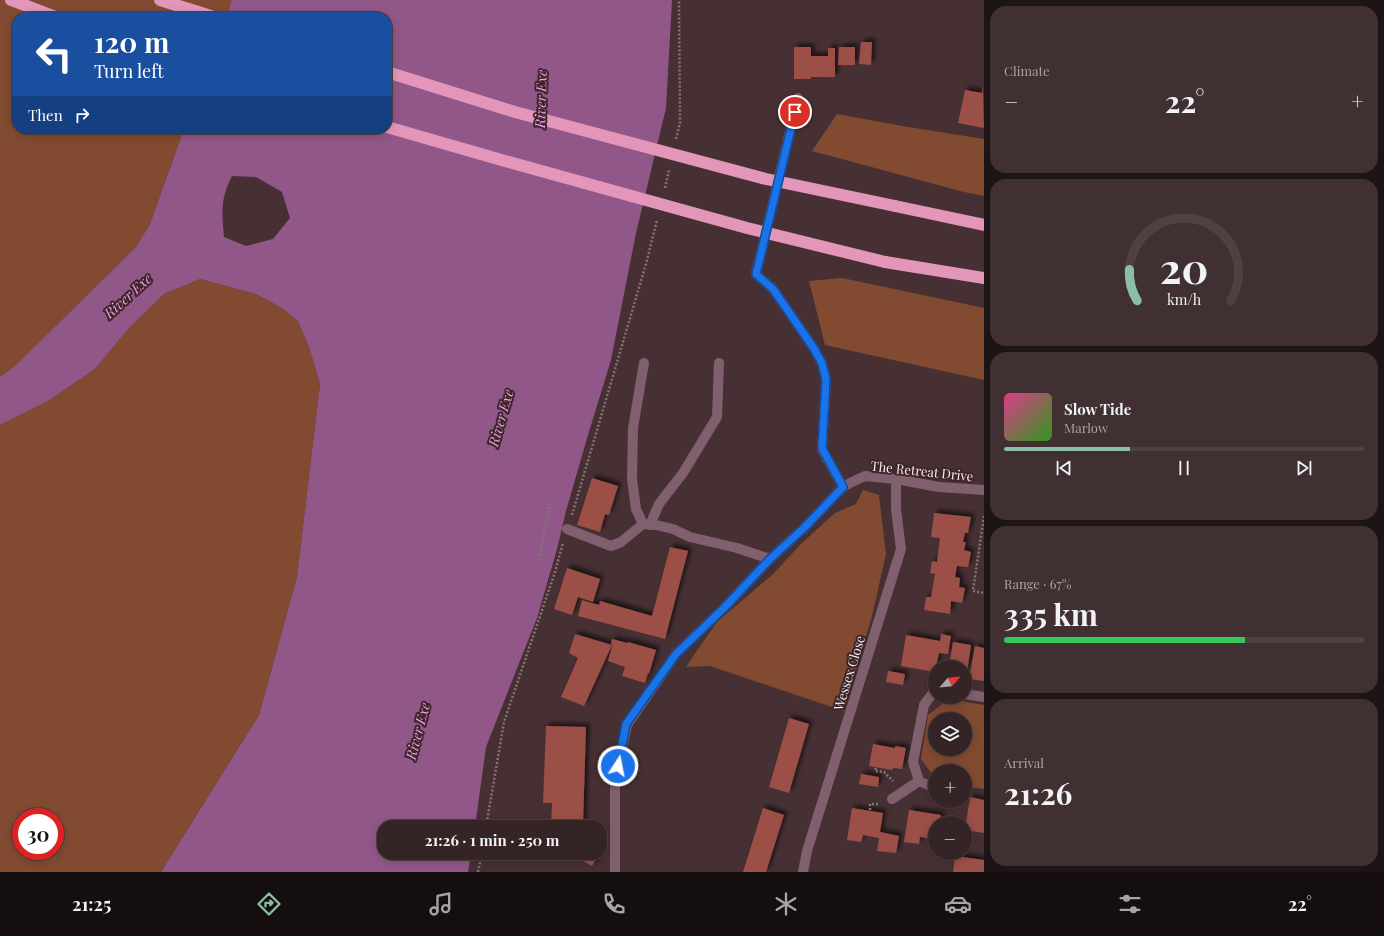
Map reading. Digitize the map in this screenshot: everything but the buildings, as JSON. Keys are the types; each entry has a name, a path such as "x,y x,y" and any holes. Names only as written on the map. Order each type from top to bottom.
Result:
{"highway":[{"path":"11,0 43,12"},
{"path":"160,0 198,12"},
{"path":"392,74 515,112 766,179 984,225"},
{"path":"392,128 747,228 885,262 984,278"}],"street":[{"path":"798,98 756,274 773,289 813,347 822,363 826,380 822,448 843,487"},
{"path":"644,363 632,428 632,479 636,509 647,525 673,529 690,537 737,548 770,559"},
{"path":"567,529 611,546 621,542 647,525 658,504 683,473 717,417 719,363"},
{"name":"The Retreat Drive","path":"615,872 615,780 626,724 676,654 724,608 770,559 805,527 843,487 852,482 865,476 896,479 939,487 984,490"},
{"name":"Wessex Close","path":"803,872 807,851 901,549 896,509 896,479"},
{"path":"972,695 984,697"},
{"path":"928,700 924,705 913,762 919,781 928,785"},
{"path":"892,799 919,781"}],"path":[{"path":"675,145 680,123 679,0"},
{"path":"664,190 670,168"},
{"path":"487,820 504,722 555,572 646,264 657,220"},
{"path":"539,560 550,502"},
{"path":"984,516 973,592 984,593"},
{"path":"876,768 875,771 884,772 894,782"},
{"path":"478,872 481,860"}],"shaded area":[{"path":"0,0 233,0 228,12 12,12 12,134 182,134 150,224 136,247 17,364 0,377"},
{"path":"837,114 984,139 984,196 812,151"},
{"path":"842,278 984,308 984,380 825,345 809,281"},
{"path":"200,279 256,294 282,308 298,321 309,347 320,384 297,577 259,715 161,872 0,872 0,425 48,401 95,369 129,328 164,294"},
{"path":"863,490 879,495 886,554 872,616 844,711 710,666 686,667 717,622 772,575 802,543 835,513 856,504"},
{"path":"972,703 984,705 984,789 972,787 972,764 928,764 928,768 921,759 928,715 928,756 972,756 972,712 932,712 942,704"}],"water":[{"name":"River Exe","path":"232,0 672,0 666,108 636,233 611,360 566,511 557,549 537,618 486,747 476,820 377,820 377,860 470,860 468,872 161,872 259,715 297,577 320,384 309,347 298,321 282,308 256,294 200,279 164,294 129,328 95,369 48,401 0,425 0,377 17,364 136,247 150,224 182,134 392,134 392,12 228,12","holes":["232,176 256,177 282,192 290,218 273,239 246,246 224,237 222,213 225,192"]}],"route":[{"path":"618,766 626,724 676,654 724,608 770,559 805,527 843,487 822,448 826,380 822,363 813,347 773,289 756,274 795,112"}]}
